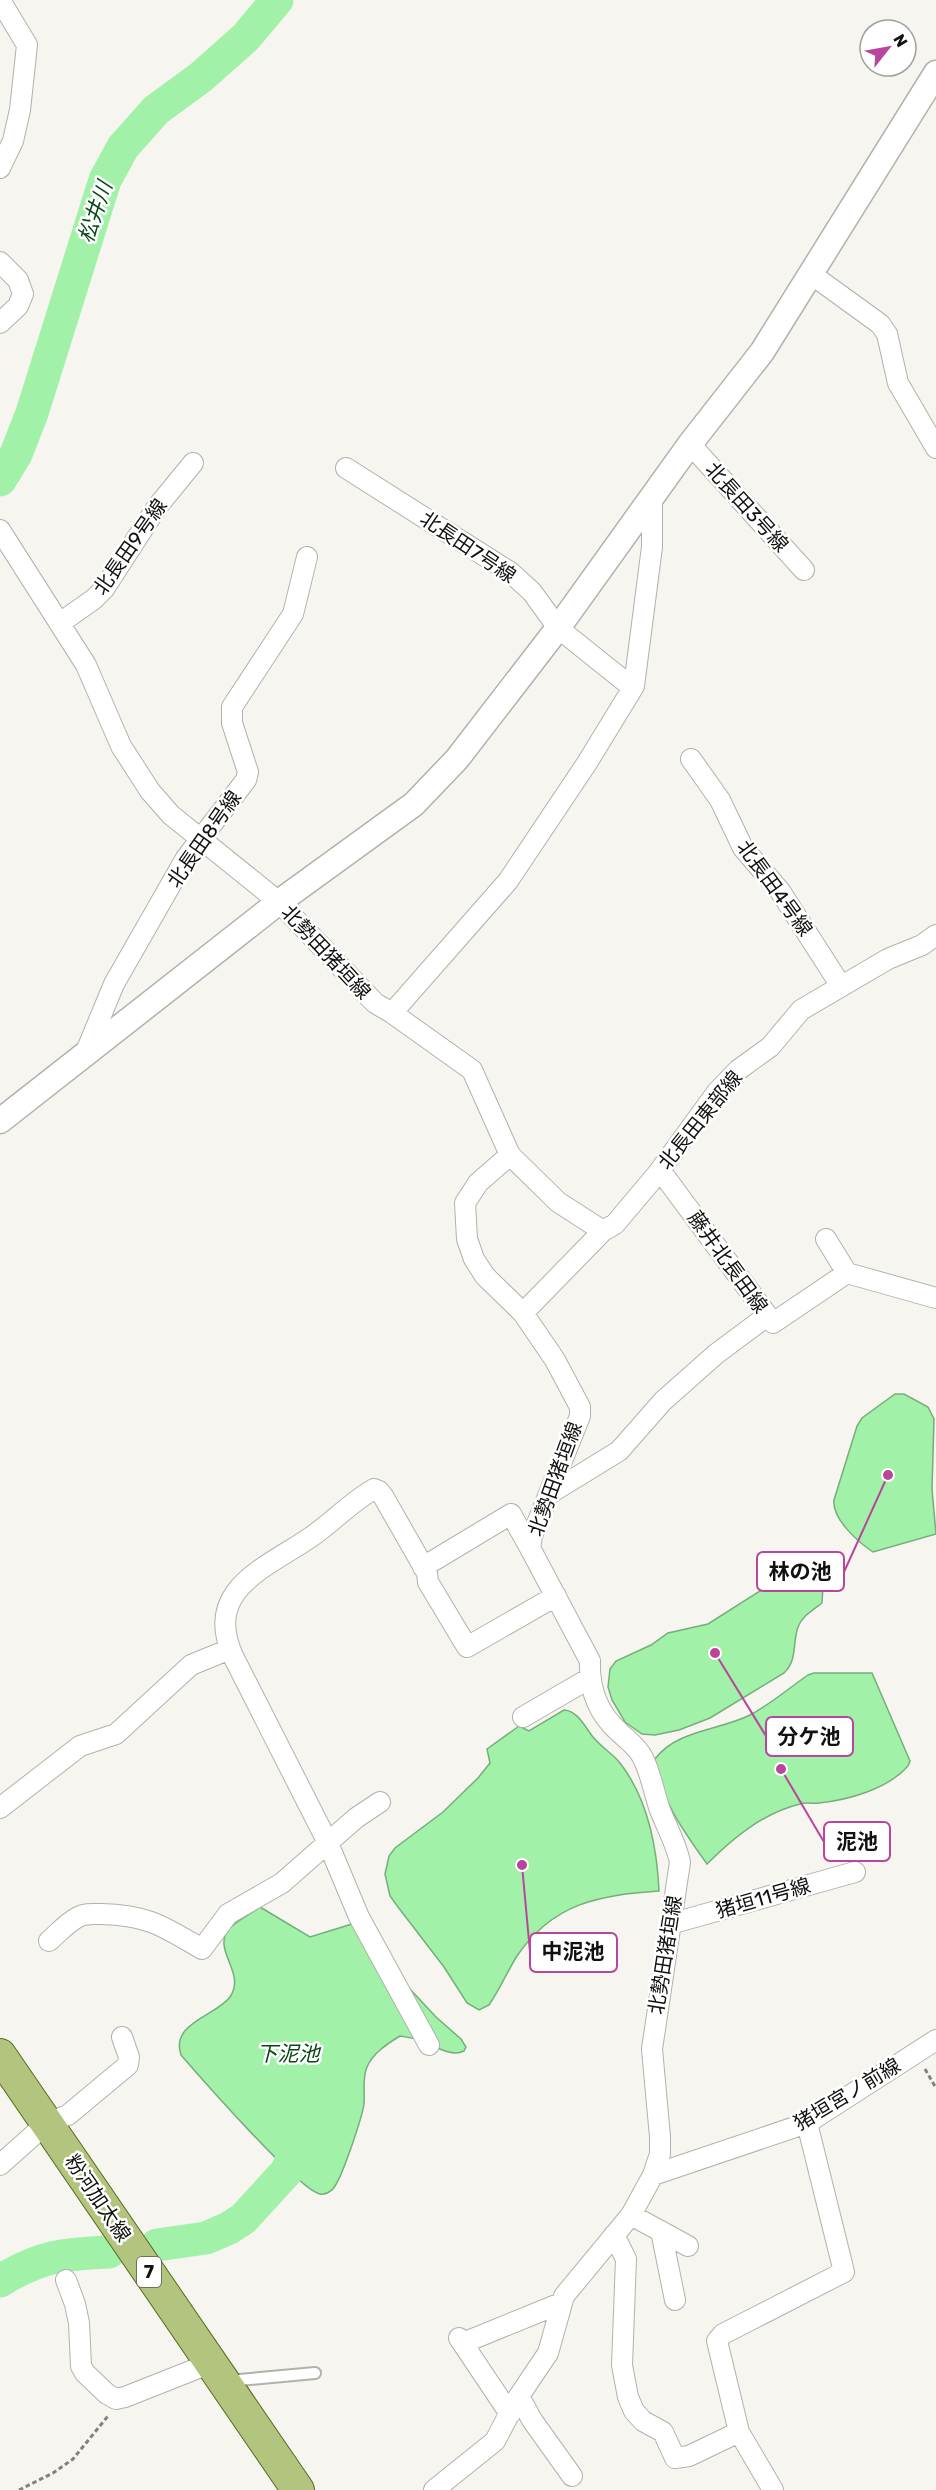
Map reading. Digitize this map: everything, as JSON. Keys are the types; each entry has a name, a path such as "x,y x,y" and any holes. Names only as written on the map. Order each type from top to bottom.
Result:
{"main road":[{"name":"粉河加太線","path":"0,2055 298,2490"}],"street":[{"path":"0,0 27,45 20,110 13,141 0,168"},
{"path":"0,1120 279,902 414,804 457,759 558,628 690,444 762,352 936,73"},
{"path":"0,262 18,280 23,294 18,306 0,323"},
{"path":"811,274 880,324 887,334 898,383 936,448"},
{"name":"北長田3号線","path":"690,444 804,570"},
{"name":"北長田9号線","path":"60,623 104,589 157,507 193,463"},
{"name":"北長田7号線","path":"346,468 510,572 532,592 558,628 633,688"},
{"path":"392,1013 508,881 587,763 633,688 652,547 652,499"},
{"name":"北勢田猪垣線","path":"4,535 86,665 132,766 171,815 279,902 375,1003 472,1070 510,1155 478,1183 465,1203 465,1221 474,1259 484,1276 523,1313 555,1360 580,1407 580,1416 532,1536 530,1548 590,1661 590,1678 596,1702 607,1721 643,1757 661,1812 677,1845 680,1862 652,2049 660,2137 660,2154 653,2175 631,2215 570,2286 561,2303 552,2344 519,2396 495,2441 434,2490"},
{"name":"北長田8号線","path":"85,1054 114,984 186,858 246,780 248,772 232,723 232,707 293,614 307,557"},
{"name":"北長田4号線","path":"691,759 720,800 743,848 780,891 842,986"},
{"name":"北長田東部線","path":"523,1313 603,1231 615,1224 660,1170 717,1092 738,1070 770,1047 801,1010 888,959 922,945 936,935"},
{"path":"510,1155 558,1202 603,1231"},
{"name":"藤井北長田線","path":"660,1170 772,1323 847,1273"},
{"path":"826,1239 847,1273 936,1298"},
{"path":"549,1494 619,1451 663,1401 716,1354 767,1316"},
{"path":"429,2045 359,1917 328,1843 225,1639 228,1604 239,1587 250,1577 313,1536 374,1489 383,1496 423,1567 428,1582 467,1647 556,1596"},
{"path":"423,1567 511,1514 530,1548"},
{"path":"0,1808 80,1746 116,1734 191,1665 230,1649"},
{"path":"523,1717 590,1678"},
{"path":"49,1941 77,1917 85,1914 122,1914 142,1917 161,1925 202,1949 228,1914 282,1883 356,1818 380,1802"},
{"name":"猪垣11号線","path":"670,1924 855,1872"},
{"path":"0,2165 47,2123 68,2115 128,2065 129,2057 122,2037"},
{"name":"猪垣宮ノ前線","path":"653,2175 807,2123 936,2040"},
{"path":"773,2490 739,2432 717,2341 723,2334 844,2272 807,2123"},
{"path":"631,2215 688,2246"},
{"path":"661,2231 675,2300"},
{"path":"614,2235 626,2259 622,2365 628,2397 634,2411 643,2421 663,2432 675,2458 689,2456 739,2432"},
{"path":"66,2280 79,2323 81,2366 85,2373 107,2394 116,2399 126,2397 217,2372"},
{"path":"510,2414 461,2341 561,2303"},
{"path":"519,2396 532,2420 572,2476"}],"lane":[{"path":"217,2372 315,2373"}],"path":[{"path":"19,2490 53,2473 73,2459 126,2397"}],"water":[{"path":"895,1394 904,1394 928,1407 934,1419 932,1489 936,1534 873,1552 860,1542 842,1522 834,1507 834,1500 857,1426 862,1418"},
{"path":"793,1570 820,1581 823,1586 822,1603 800,1623 796,1633 793,1657 784,1673 710,1718 679,1730 655,1735 642,1734 625,1722 612,1700 608,1687 610,1669 616,1661 651,1645 668,1633 708,1624"},
{"path":"814,1673 872,1673 910,1761 908,1766 890,1781 867,1792 830,1801 802,1803 761,1820 738,1836 707,1864 674,1814 662,1788 655,1759 664,1749 687,1736 750,1715"},
{"path":"564,1710 573,1713 581,1720 596,1741 617,1760 638,1792 653,1841 659,1891 597,1899 562,1913 531,1938 517,1956 489,2005 479,2010 467,2003 444,1967 390,1896 385,1874 389,1856 395,1848 443,1812 478,1778 490,1763 487,1749 519,1726 529,1731"},
{"name":"下泥池","path":"260,1907 310,1937 365,1920 391,1965 409,1988 461,2039 466,2047 464,2051 453,2053 419,2040 400,2036 377,2053 365,2071 364,2104 347,2158 335,2186 324,2194 309,2188 272,2155 181,2055 179,2044 182,2035 196,2021 223,2004 230,1997 234,1988 232,1970 224,1944 225,1936 233,1925"}],"waterway":[{"name":"松井川","path":"0,480 16,454 32,413 105,180 123,147 156,110 201,77 246,37 277,0"},
{"path":"157,2245 206,2238 243,2219 287,2171 298,2142 296,2127"},
{"path":"0,2281 40,2261 65,2255 109,2252"}],"place":[{"name":"林の池","path":"888,1475"},
{"name":"分ケ池","path":"715,1653"},
{"name":"泥池","path":"781,1769"},
{"name":"中泥池","path":"522,1865"}]}
